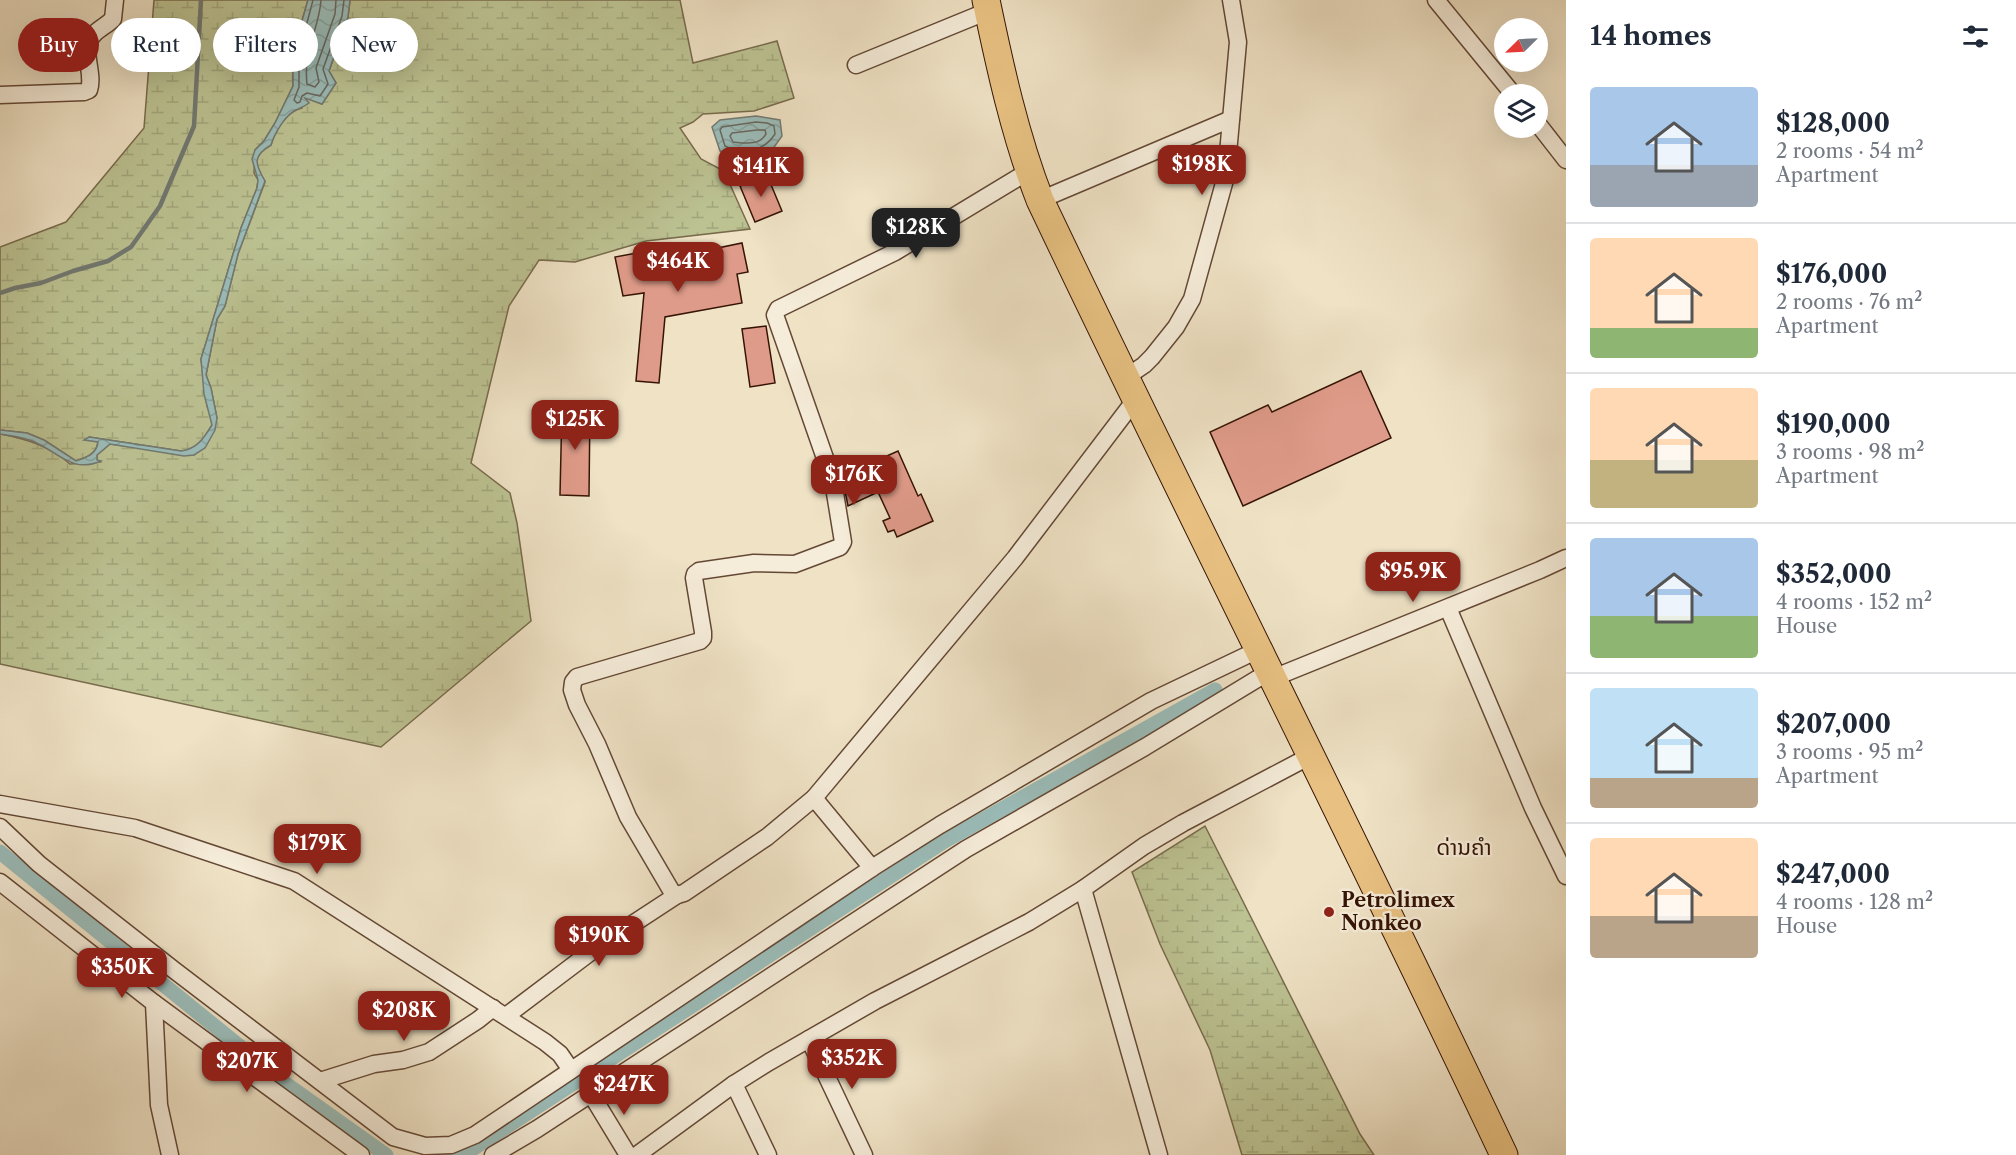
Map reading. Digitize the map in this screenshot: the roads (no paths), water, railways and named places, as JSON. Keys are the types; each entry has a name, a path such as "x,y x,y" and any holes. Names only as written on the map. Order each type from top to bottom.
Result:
{"highway":[{"path":"987,6 1007,92 1029,171 1040,200 1130,389 1312,754 1504,1155"}],"street":[{"path":"0,95 89,90 92,82 87,49 89,41 95,33 113,19 115,0"},
{"path":"320,1081 374,1064 403,1060 429,1052 478,1020 499,1012 767,837 814,798 1007,567 1130,389 1134,374 1152,357 1176,327 1192,299 1226,176 1238,42 1231,0"},
{"path":"1436,0 1505,84"},
{"path":"856,64 987,6"},
{"path":"1040,200 1231,119"},
{"path":"1548,137 1566,160"},
{"path":"677,895 672,892 628,817 597,744 577,705 572,690 573,682 577,677 700,641 703,638 703,632 694,579 695,574 699,571 754,563 795,564 840,547 843,542 833,481 775,315 778,309 895,252 1029,171"},
{"path":"0,827 48,871 393,1137 424,1146 452,1145 475,1136 872,868 1075,744 1151,701 1448,608 1566,558"},
{"path":"1448,608 1533,808 1566,876"},
{"path":"493,1155 591,1094 966,849 1144,747 1268,666"},
{"path":"637,1155 734,1084 809,1039 875,1001 1029,922 1083,889 1144,846 1312,754"},
{"path":"814,798 872,868"},
{"path":"0,804 135,828 294,881 499,1012 560,1054 572,1070"},
{"path":"0,882 154,1003 361,1155"},
{"path":"1083,889 1159,1155"},
{"path":"154,1003 159,1105 170,1155"},
{"path":"809,1039 864,1155"},
{"path":"734,1084 768,1155"},
{"path":"591,1094 628,1155"}],"water":[{"path":"308,0 350,0 348,18 330,18 329,71 336,83 322,104 305,98 309,103 292,112 284,120 271,145 258,157 257,165 265,181 238,254 225,306 217,319 206,375 217,418 215,430 205,448 194,455 184,456 110,444 97,455 97,460 101,461 81,465 65,460 32,441 0,434 0,430 27,433 44,440 76,461 88,456 96,449 98,442 84,440 89,437 181,451 196,445 206,434 212,425 204,394 201,359 241,228 257,188 258,180 252,159 255,150 264,141 275,123 293,86 293,72 318,72 318,18 303,18"},
{"path":"756,116 780,120 782,136 772,150 756,157 729,155 720,151 712,127 720,120"}],"waterway":[{"path":"0,293 41,283 108,261 131,247 160,206 194,126 201,0"},
{"path":"443,1155 474,1148 943,842 1215,690"},
{"path":"0,852 286,1084 386,1155"}],"place":[{"name":"Petrolimex Nonkeo","path":"1329,912"}],"district":[{"name":"ດ່ານຄໍາ","path":"1464,847"}]}
